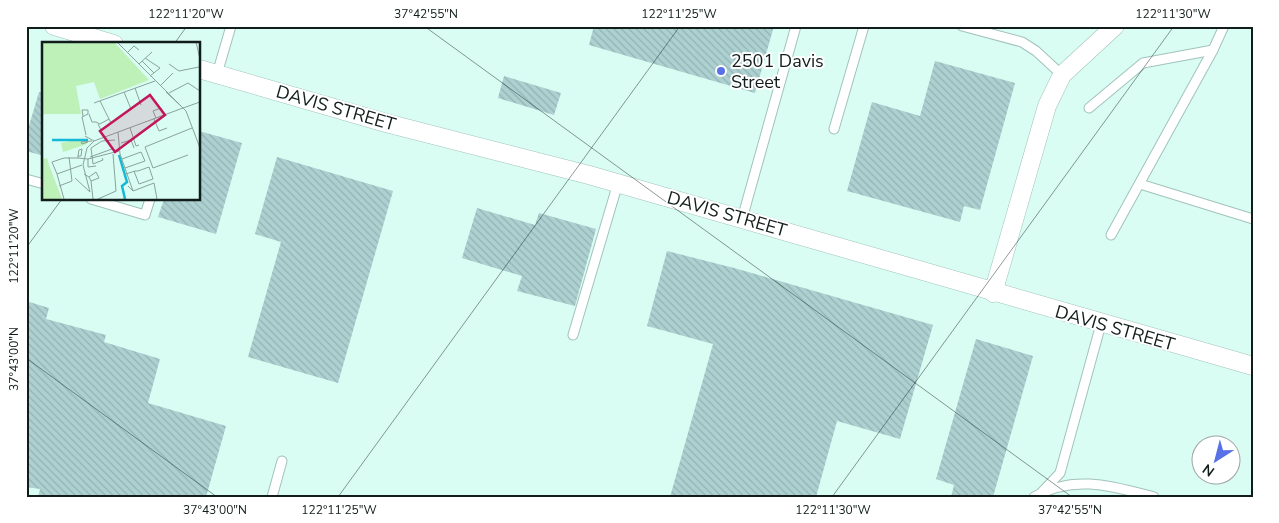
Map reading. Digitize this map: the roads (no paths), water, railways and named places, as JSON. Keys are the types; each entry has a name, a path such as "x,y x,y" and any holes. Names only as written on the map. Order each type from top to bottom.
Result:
{"street":[{"path":"54,26 107,42"},
{"path":"993,293 1047,106 1062,75 1115,26"},
{"name":"DAVIS STREET","path":"200,69 386,123 618,183 993,293 1253,366"}],"lane":[{"path":"217,74 231,26"},
{"path":"742,219 796,26"},
{"path":"834,129 864,26"},
{"path":"962,26 1022,42 1036,51 1062,75"},
{"path":"1111,235 1213,50 1224,26"},
{"path":"1089,108 1143,63 1213,50"},
{"path":"26,179 42,183"},
{"path":"572,335 618,183"},
{"path":"1140,184 1253,219"},
{"path":"94,200 145,215 150,200"},
{"path":"1038,494 1060,473 1101,324"},
{"path":"272,497 282,461"},
{"path":"1038,494 1095,483 1154,497"}],"place":[{"name":"2501 Davis Street","path":"721,71"}]}
